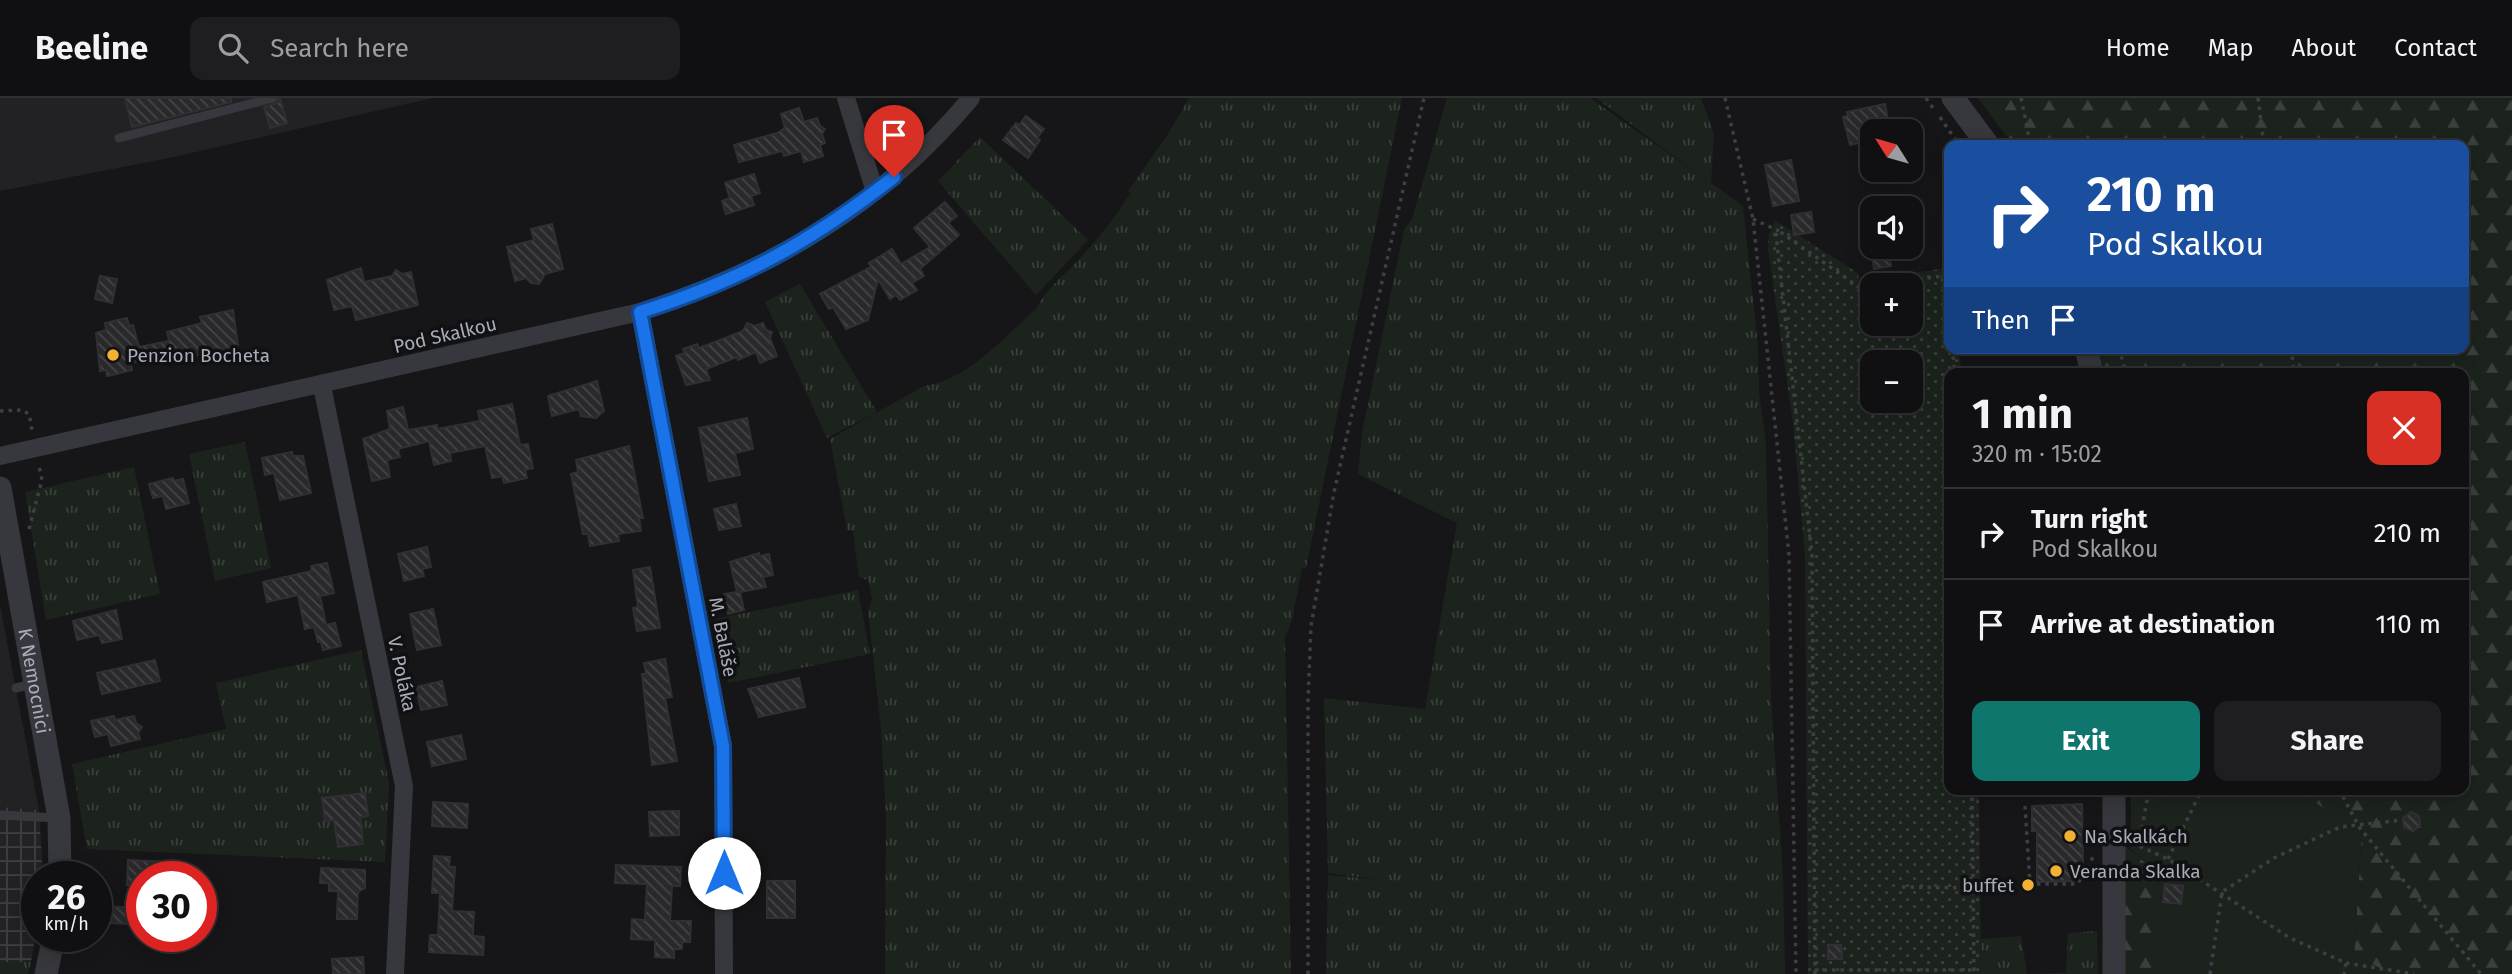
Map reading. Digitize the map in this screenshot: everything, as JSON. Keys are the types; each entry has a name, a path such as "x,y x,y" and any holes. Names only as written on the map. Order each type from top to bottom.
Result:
{"street":[{"path":"846,98 875,192"},
{"name":"Pod Skalkou","path":"0,456 322,386 640,312 713,288 767,263 822,231 875,192 922,151 971,98"},
{"path":"1953,98 1984,140"},
{"name":"M. Baláše","path":"640,312 723,746 724,974"},
{"name":"V. Poláka","path":"322,386 404,786 394,974"},
{"name":"K Nemocnici","path":"1,493 25,686 59,818 60,861"},
{"path":"2113,795 2104,843 2114,974"},
{"path":"46,974 51,952"}],"lane":[{"path":"119,138 272,98"},
{"path":"0,815 59,818"}],"path":[{"path":"1308,974 1308,702 1311,626 1334,492 1424,98"},
{"path":"1726,98 1753,219 1789,555 1796,974"},
{"path":"1926,98 1955,140"},
{"path":"2021,98 2028,132 2027,140"},
{"path":"2258,98 2263,140"},
{"path":"1753,219 1779,230 1860,288"},
{"path":"1779,230 1775,249 1799,422 1812,555 1815,972 1974,972 1972,795"},
{"path":"1923,279 1942,276 1944,290"},
{"path":"2139,845 2147,795"},
{"path":"2168,859 2199,795"},
{"path":"2342,795 2359,827 2481,974"},
{"path":"2025,806 2030,884 2077,884 2083,879 2104,843 2139,845 2168,859 2220,895 2291,938 2346,963 2414,974"},
{"path":"2210,974 2220,895 2274,858 2340,827 2359,827 2402,820"},
{"path":"1902,887 1973,888"},
{"path":"2344,974 2346,963"}],"shaded area":[{"path":"0,98 433,98 174,157 0,191"},
{"path":"0,604 13,674 39,810 0,807"},
{"path":"0,807 39,810 42,861 21,861 21,952 33,952 31,962 0,962"}],"green space":[{"path":"1189,98 1402,98 1306,568 1302,568 1292,621 1285,636 1291,974 885,974 886,817 881,729 868,611 872,599 868,580 859,577 853,531 847,530 830,439 924,386 956,376 971,367 1037,308 1052,286 1084,254 1115,216 1131,192 1128,191 1167,136"},
{"path":"1447,98 1590,98 1703,178 1596,98 1701,98 1714,134 1711,183 1743,206 1758,346 1759,392 1766,442 1771,699 1783,875 1785,974 1326,974 1328,875 1383,880 1328,873 1324,698 1425,709 1457,523 1358,474 1362,433 1404,230 1412,219"},
{"path":"1978,98 2512,98 2512,974 2390,974 2354,954 2362,832 2303,795 2469,795 2469,368 2103,368 2100,354 2469,354 2469,140 2009,140"},
{"path":"980,137 1088,240 1036,295 938,181"},
{"path":"1776,221 1858,273 1860,336 1923,336 1923,273 1913,273 1944,268 1944,354 1959,354 1961,368 1944,368 1944,795 1979,795 1981,974 1808,974 1805,555 1793,423 1768,249 1769,234"},
{"path":"800,284 877,412 827,438 765,302"},
{"path":"245,442 271,568 215,581 189,454"},
{"path":"134,467 160,594 46,620 25,492"},
{"path":"858,590 870,654 728,683 715,619"},
{"path":"361,650 389,783 385,862 87,849 72,764 226,729 216,683"},
{"path":"2130,795 2172,795 2159,805 2131,805"},
{"path":"2172,795 2303,795 2362,832 2354,954 2390,974 2153,974 2153,869 2130,849 2131,805 2159,805"},
{"path":"2114,837 2153,869 2153,974 2114,974"},
{"path":"2097,931 2098,974 2027,974 2066,973 2068,933"},
{"path":"2021,936 2027,974 1981,974 1980,939"},
{"path":"0,962 31,962 28,974 0,974"}],"building":[{"path":"125,98 231,98 231,102 132,127"},
{"path":"280,98 287,123 270,128 264,107 277,103"},
{"path":"1885,104 1888,119 1860,119 1860,143 1850,145 1843,117 1848,116 1847,112"},
{"path":"799,108 804,122 817,118 820,126 825,129 822,134 825,143 820,145 823,156 804,162 801,151 784,156 782,151 739,162 734,145 777,133 785,128 781,114"},
{"path":"1026,116 1044,129 1028,158 1003,140 1016,123 1019,125"},
{"path":"1791,160 1799,201 1773,206 1765,165"},
{"path":"754,174 760,193 751,196 754,205 726,214 722,201 730,198 725,183"},
{"path":"945,202 957,216 948,223 959,235 920,269 924,276 912,283 917,290 900,300 896,295 890,299 878,279 868,320 846,329 833,307 829,309 820,294 871,267 869,263 892,249 901,264 930,247 914,228"},
{"path":"1811,212 1814,232 1794,235 1791,215"},
{"path":"552,224 563,269 545,274 539,284 531,283 526,278 515,281 507,247 534,240 531,229"},
{"path":"1872,259 1890,259 1891,266 1874,269"},
{"path":"361,268 364,282 392,276 396,270 402,274 411,272 418,305 356,320 352,306 334,310 327,280"},
{"path":"100,276 117,279 112,303 95,299"},
{"path":"233,310 238,346 164,363 163,356 131,363 132,370 107,376 106,370 100,371 96,333 106,330 105,323 127,318 129,326 133,325 139,347 169,341 167,332 202,323 200,317"},
{"path":"747,323 755,326 763,323 766,330 772,332 770,338 777,356 760,363 756,352 738,360 737,357 706,369 710,380 686,385 676,356 685,353 683,349 697,344 699,348 743,331"},
{"path":"597,381 604,411 596,418 581,416 579,409 552,416 548,396"},
{"path":"512,404 520,445 528,444 533,468 525,470 527,478 504,483 502,476 492,478 485,446 450,453 451,461 434,465 429,441 398,449 400,457 387,460 390,477 372,481 363,439 390,429 387,411 403,407 408,430 437,425 437,429 480,421 478,411"},
{"path":"747,418 753,449 735,453 740,475 709,481 699,428"},
{"path":"629,446 643,518 639,518 641,531 618,534 619,541 590,546 588,534 583,534 571,474 578,472 576,460"},
{"path":"292,452 293,456 303,456 311,493 280,500 274,473 265,475 262,458"},
{"path":"173,478 174,481 183,479 189,503 166,509 163,496 153,498 149,484"},
{"path":"736,504 741,526 719,530 714,509"},
{"path":"427,547 431,567 422,569 424,576 404,581 398,554"},
{"path":"759,553 759,556 769,554 773,575 763,577 766,587 740,592 744,610 728,614 724,594 737,592 730,562"},
{"path":"327,563 334,593 320,596 326,625 335,623 341,646 323,650 314,627 305,629 298,595 267,602 263,582 312,571 311,566"},
{"path":"650,567 660,628 637,631 633,608 638,607 633,570"},
{"path":"433,609 441,645 417,650 410,614"},
{"path":"116,610 122,639 102,643 99,635 77,640 73,621"},
{"path":"665,659 672,697 665,698 677,761 652,765 642,674 646,674 644,663"},
{"path":"155,660 160,681 102,694 97,673"},
{"path":"799,678 805,707 759,717 748,689"},
{"path":"442,681 447,705 421,710 416,687"},
{"path":"114,716 115,720 134,716 136,723 142,727 138,733 140,739 111,746 108,734 95,737 91,721"},
{"path":"461,735 466,759 432,766 427,742"},
{"path":"365,793 368,816 360,817 363,844 338,847 334,820 325,821 322,798"},
{"path":"433,802 468,804 467,828 432,826"},
{"path":"2082,804 2083,865 2075,865 2075,881 2037,882 2037,831 2032,831 2032,806"},
{"path":"679,811 679,835 650,836 649,812"},
{"path":"2411,812 2419,816 2420,825 2413,831 2404,827 2403,818"},
{"path":"434,856 450,857 449,867 455,867 452,911 474,912 473,936 484,937 483,955 429,952 430,935 438,935 440,893 432,893"},
{"path":"616,865 681,867 680,886 672,886 670,921 691,921 690,942 682,942 682,949 674,949 674,958 655,957 655,940 631,939 632,919 645,920 647,884 615,883"},
{"path":"321,868 365,870 365,888 358,892 357,919 337,919 338,891 329,891 329,883 320,883"},
{"path":"767,881 795,881 795,918 767,918"},
{"path":"2165,884 2183,886 2181,904 2163,902"},
{"path":"112,906 126,908 126,924 112,923"},
{"path":"1828,945 1841,945 1842,959 1828,959"},
{"path":"363,957 364,974 333,974 332,959"}],"place":[{"name":"Penzion Bocheta","path":"113,355"},
{"name":"Na Skalkách","path":"2070,836"},
{"name":"Veranda Skalka","path":"2056,871"},
{"name":"buffet","path":"2028,885"}],"route":[{"path":"724,873 723,746 640,312 713,288 767,263 822,231 894,177"}]}
